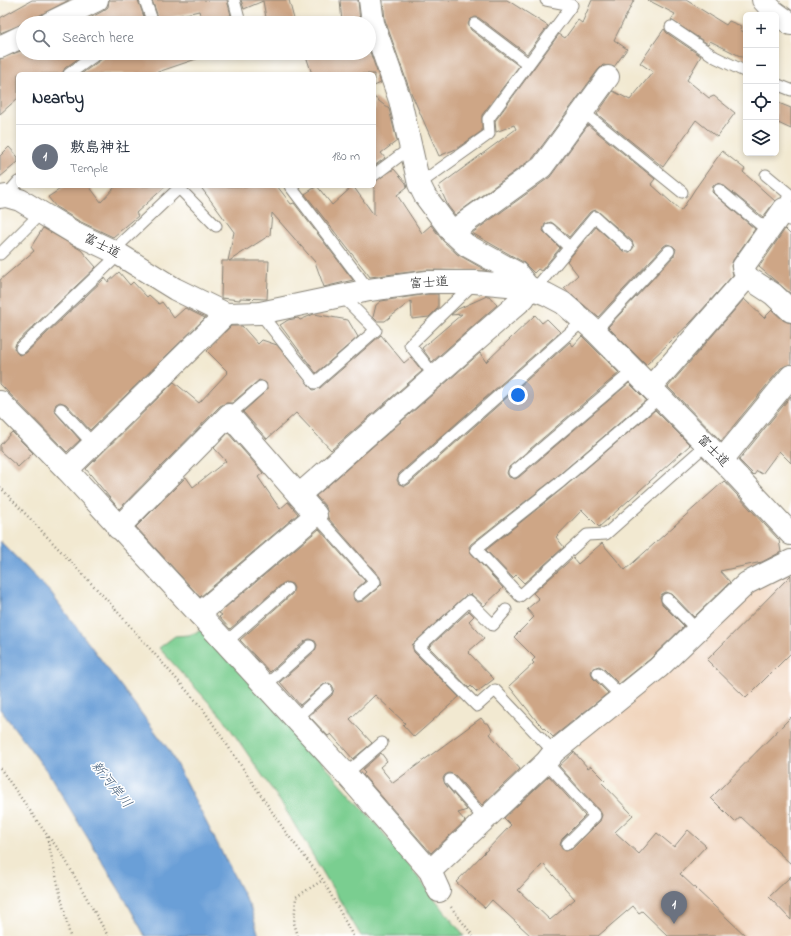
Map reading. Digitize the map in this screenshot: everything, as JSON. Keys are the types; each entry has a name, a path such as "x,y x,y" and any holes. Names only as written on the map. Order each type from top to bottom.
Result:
{"street":[{"path":"64,16 97,0"},
{"path":"370,0 372,16"},
{"path":"763,0 773,12 791,24"},
{"path":"299,496 434,375 524,298 532,288 517,273 466,245 452,232 437,214 419,184 400,100 376,32"},
{"path":"0,47 16,39"},
{"path":"452,232 542,167 608,77"},
{"name":"富士道","path":"8,192 73,232 117,253 175,289 226,314 260,312 343,297 369,290 427,282 475,282 532,288 563,303 589,326 707,444 791,534"},
{"path":"787,212 767,230 742,267 747,277 773,294 791,311"},
{"path":"656,392 747,277"},
{"path":"67,470 226,314"},
{"path":"722,460 791,376"},
{"path":"0,402 67,470 118,528 346,774 430,870 439,891"},
{"path":"118,528 229,416 316,516 199,614"},
{"path":"430,870 485,820 550,757 621,696 658,668 747,584 791,561"}],"lane":[{"path":"145,0 151,16"},
{"path":"234,0 238,16"},
{"path":"419,184 489,134 488,119 572,5 546,0"},
{"path":"475,24 528,64"},
{"path":"671,27 715,57 743,71"},
{"path":"72,72 88,60"},
{"path":"779,85 791,90"},
{"path":"582,111 682,192"},
{"path":"376,174 410,148"},
{"path":"766,175 789,194 787,212"},
{"path":"22,348 111,262 122,242 179,188 216,226"},
{"path":"292,188 369,290"},
{"path":"719,190 767,230"},
{"path":"0,254 42,213"},
{"path":"532,288 594,217 627,246"},
{"path":"550,229 569,247"},
{"path":"404,479 589,326 669,251"},
{"path":"434,375 410,345 475,282"},
{"path":"260,312 315,383 376,330 343,297"},
{"path":"514,472 634,370"},
{"path":"229,416 261,387"},
{"path":"656,392 558,484 476,549 520,596 587,535 606,534 707,444"},
{"path":"61,409 94,444"},
{"path":"316,516 375,582 359,595"},
{"path":"225,643 287,589"},
{"path":"667,599 697,630"},
{"path":"506,610 492,624 469,601 419,647 477,706 495,690 550,757 595,816 566,844"},
{"path":"265,686 310,646"},
{"path":"598,673 621,696"},
{"path":"295,719 327,690"},
{"path":"346,774 382,743"},
{"path":"450,780 485,820"}],"path":[{"path":"0,487 108,601 203,709 287,834 323,880 353,936"},
{"path":"0,768 47,835 61,852 108,936"},
{"path":"47,835 70,936"},
{"path":"298,936 294,923 296,897 323,880"},
{"path":"439,891 473,936"}],"shaded area":[{"path":"791,569 791,936 699,936 673,911 623,837 645,814 576,745 748,592"}],"green space":[{"path":"205,629 378,826 464,936 361,936 284,807 223,718 159,648 175,636 189,635"}],"water":[{"name":"新河岸川","path":"0,541 50,592 169,750 251,909 259,936 145,936 126,901 49,774 0,709"}],"building":[{"path":"32,0 69,0 38,16 16,16 16,27 0,33 0,18"},
{"path":"109,0 138,0 144,16 94,16 108,7"},
{"path":"152,0 227,0 231,15 201,16 199,11 177,16 158,16"},
{"path":"241,0 289,0 293,16 266,16 263,1 244,9"},
{"path":"340,0 358,0 359,16 341,16"},
{"path":"383,0 507,0 548,26 527,54 479,18 475,17 470,20 468,24 471,30 519,66 482,115 482,131 456,149 439,156 409,88 385,20"},
{"path":"592,0 634,0 614,40 627,49 614,67 603,65 598,70 533,158 455,215 448,206 439,186 516,129 514,125 496,132 495,121 559,34 565,38 578,20 582,23"},
{"path":"648,0 686,0 726,25 729,21 741,26 740,30 743,32 743,58 710,41 708,44 671,20 675,14"},
{"path":"664,29 667,33 701,56 687,80 709,98 714,96 735,113 717,137 696,120 663,167 597,114 613,91 630,100 653,72 640,63"},
{"path":"16,53 16,60 76,60 65,68 63,72 16,72 16,100 0,114 0,59"},
{"path":"101,60 193,60 158,72 84,72"},
{"path":"307,60 373,60 381,83 376,85 376,72 311,72"},
{"path":"376,99 389,109 397,141 381,153 385,158 376,165"},
{"path":"779,103 791,108 791,129 779,123"},
{"path":"588,125 655,179 651,184 681,211 722,151 745,169 743,172 775,201 763,217 723,185 717,183 713,186 712,192 755,229 733,260 731,266 733,275 692,321 646,365 608,327 674,256 676,249 673,246 667,244 664,246 598,317 564,288 578,275 567,261 596,227 623,251 630,252 634,247 632,241 596,210 590,212 569,237 551,222 545,224 543,231 560,248 541,271 538,269 534,273 523,262 472,233 550,177"},
{"path":"9,147 16,155 16,164 0,177 0,156"},
{"path":"394,169 406,183 407,187 397,195 422,233 431,225 443,241 457,254 487,271 427,270 370,277 305,194 314,188 319,188 332,205 351,188 354,188 374,215 374,188 376,188 376,181"},
{"path":"62,188 90,188 101,202 114,188 164,188 136,213 138,216 113,237 79,221 56,207 48,197"},
{"path":"201,188 279,188 291,204 294,203 353,280 324,287 315,262 272,213 270,235 229,261 269,261 267,299 240,298 240,300 221,298 222,261 228,261 234,232"},
{"path":"43,228 81,250 96,267 16,343 14,349 19,355 26,353 105,278 108,282 119,272 130,285 133,282 147,297 149,295 159,304 162,302 174,318 185,308 205,318 90,430 66,404 60,402 56,404 54,410 56,413 80,440 67,452 0,384 0,280 34,251 31,247"},
{"path":"785,229 791,235 791,294 759,267"},
{"path":"428,294 438,294 438,308 429,317 412,319 411,301 385,321 377,321 373,317 376,305 381,301"},
{"path":"489,296 497,305 432,362 422,348 462,314 451,315 458,309"},
{"path":"744,299 764,318 772,310 783,320 791,323 791,364 781,368 721,441 668,387"},
{"path":"314,314 348,320 358,337 316,373 280,325 288,320 298,318 300,320"},
{"path":"535,315 542,323 547,319 560,332 399,474 397,480 399,484 405,486 409,484 570,342 573,346 582,336 619,373 509,467 507,473 509,477 515,479 519,477 629,383 646,400 554,479 471,544 469,547 471,553 503,588 484,606 471,594 465,596 412,645 414,652 459,697 414,737 403,725 405,723 375,695 350,719 372,743 353,759 331,734 328,736 309,716 332,695 334,689 332,685 329,683 323,685 300,705 280,682 315,651 317,645 315,641 309,639 305,641 270,672 240,640 292,594 294,588 292,584 286,582 282,584 230,629 219,617 222,615 219,613 319,529 365,581 353,592 354,600 357,602 363,601 379,587 382,584 380,577 328,518 326,507 316,496 480,353 486,362"},
{"path":"231,326 242,326 258,344 262,340 277,345 313,390 320,388 381,335 404,363 411,357 422,371 331,450 296,413 267,439 243,412 267,390 266,383 259,380 232,403 226,403 220,406 119,509 86,469 174,382 199,403 228,372 207,351"},
{"path":"791,396 791,463 779,451 762,474 757,471 754,475 739,460"},
{"path":"655,410 690,445 599,527 582,510 556,537 564,547 524,583 516,575 513,578 486,550 562,489"},
{"path":"12,432 33,453 18,467 0,451 0,445"},
{"path":"228,433 263,473 258,477 280,509 288,502 298,514 200,597 136,527 186,477 193,487 226,461 214,448"},
{"path":"724,481 779,540 781,552 762,562 720,571 730,582 694,617 672,594 666,592 662,594 660,597 662,604 684,626 650,659 619,684 603,668 599,666 593,668 591,672 593,678 608,693 553,737 536,720 509,686 534,663 532,661 535,658 514,637 534,617 527,609 539,599 533,593 573,558 578,564 602,543 625,570"},
{"path":"791,575 791,653 746,698 707,660"},
{"path":"469,611 474,616 469,621 484,638 468,652 494,679 477,692 471,686 469,688 429,647"},
{"path":"791,717 791,864 741,817 735,822 711,798"},
{"path":"481,718 485,723 488,723 492,730 490,734 520,769 482,805 455,775 449,773 445,775 443,778 445,784 467,810 458,813 465,821 431,853 363,775 365,773 362,770 381,753 387,761 380,767 393,783"},
{"path":"574,752 588,768 591,766 605,780 602,783 633,815 615,832 639,854 657,833 674,847 688,830 706,846 680,874 746,936 668,936 642,911 639,913 633,906 598,936 531,936 492,900 485,908 456,882 511,825 504,818 549,776 585,816 562,839 560,845 562,849 566,851 572,849 600,821 602,815 600,811 559,766","holes":["543,864 575,899 550,920 518,890"]},
{"path":"791,876 791,920 769,897"}],"place":[{"name":"敷島神社","path":"674,924"}]}
